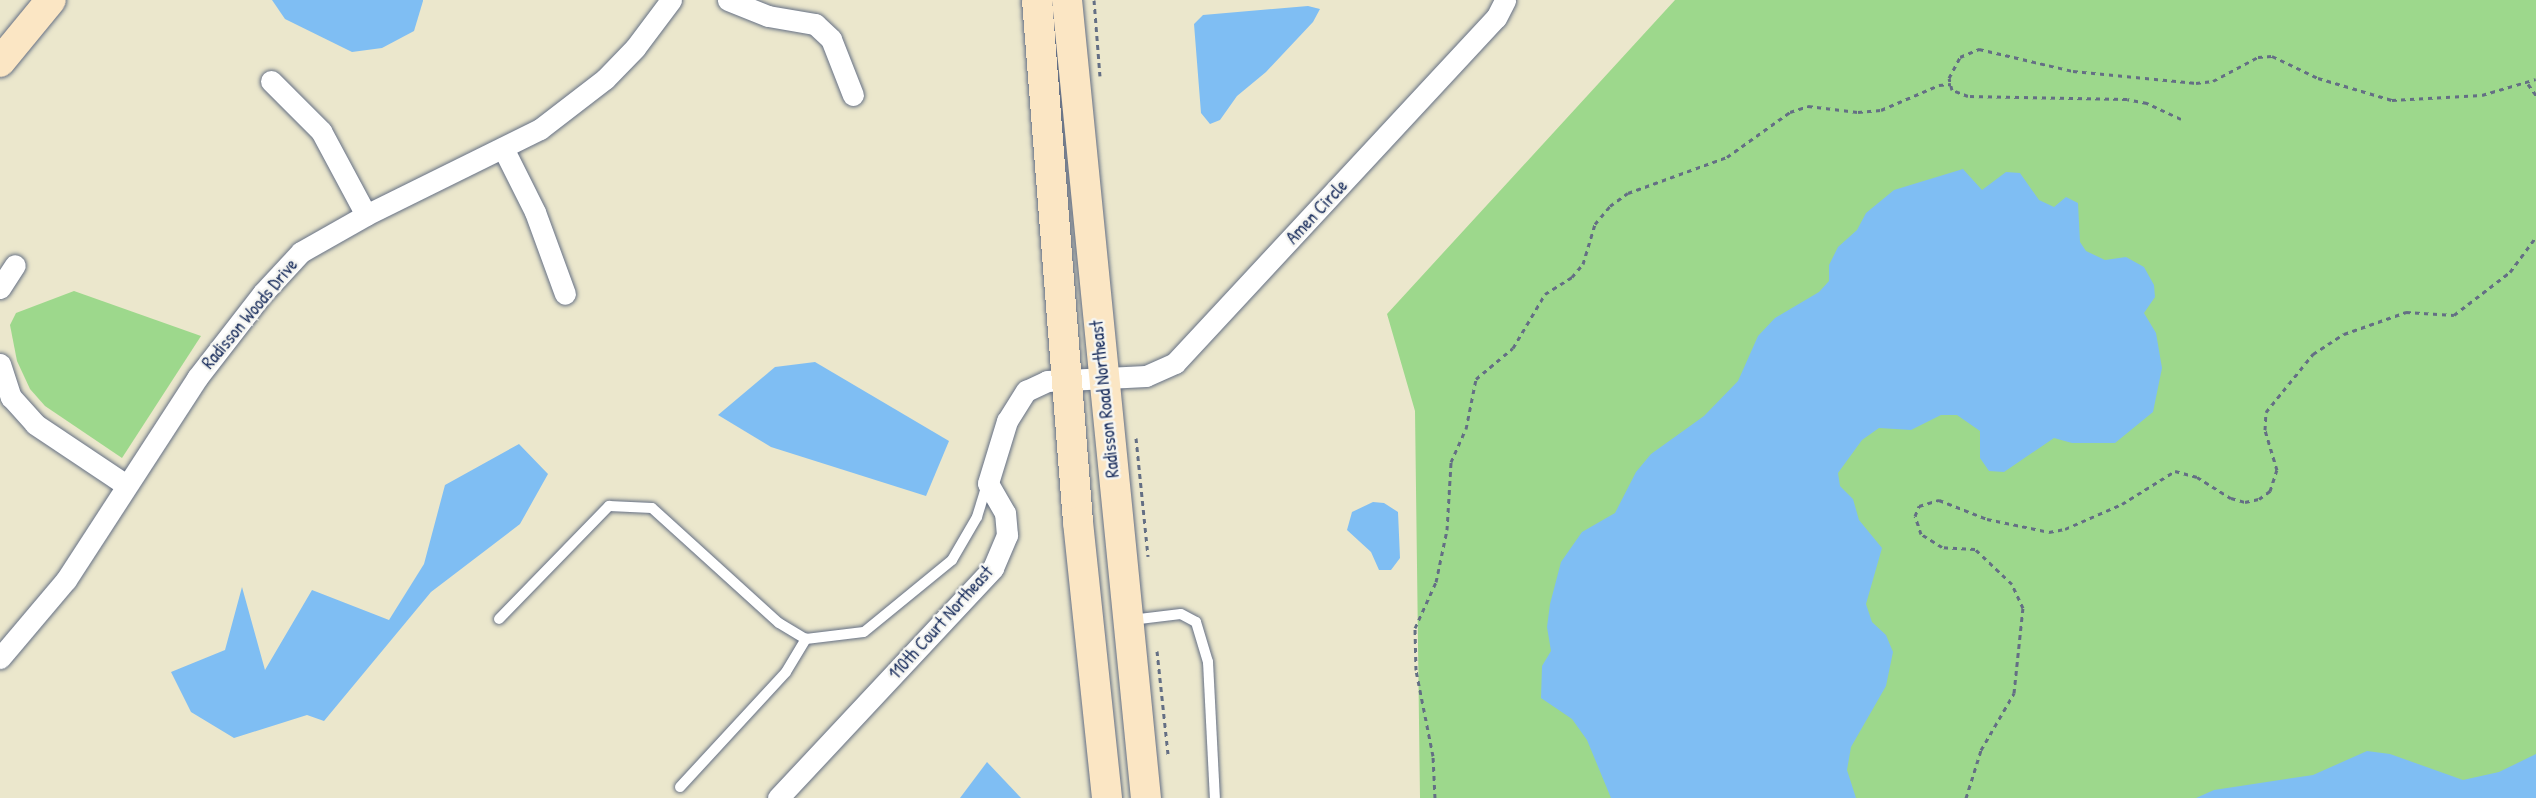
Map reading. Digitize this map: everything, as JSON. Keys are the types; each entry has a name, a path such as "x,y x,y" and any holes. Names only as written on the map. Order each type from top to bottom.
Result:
{"main road":[{"path":"0,46 34,0"},
{"path":"0,62 51,0"},
{"name":"Radisson Road Northeast","path":"1037,0 1069,381 1078,522 1107,798"},
{"name":"Radisson Road Northeast","path":"1067,0 1102,380 1146,798"}],"street":[{"name":"Radisson Woods Drive","path":"0,658 66,580 196,378 263,293 301,252 366,215 540,129 605,79 635,48 671,0"},
{"path":"728,0 768,16 815,24 831,39 854,95"},
{"name":"Amen Circle","path":"1102,380 1163,371 1190,350 1496,18 1505,0"},
{"path":"271,81 321,131 366,215"},
{"path":"503,148 535,212 565,294"},
{"path":"0,288 15,266"},
{"path":"0,364 11,397 35,424 126,485"},
{"path":"988,483 1017,401 1036,385 1102,380"},
{"name":"110th Court Northeast","path":"778,798 993,568 1007,535 1005,513 988,483"}],"lane":[{"path":"499,620 609,506 652,508 779,623 807,639 864,632 952,560 977,517 988,483"},
{"path":"1129,620 1181,614 1196,622 1208,662 1215,798"},
{"path":"680,786 786,672 807,639"}],"path":[{"path":"2181,120 2147,103 2127,99 2079,96 1990,99 1952,90 1949,78 1960,57 1979,49 2073,71 2196,83 2213,81 2258,57 2272,56 2318,78 2392,100 2482,95 2528,84 2536,79"},
{"path":"1436,798 1433,756 1416,670 1415,628 1439,572 1447,530 1451,462 1466,429 1476,379 1513,348 1545,294 1572,277 1583,264 1595,224 1610,206 1628,193 1727,157 1790,112 1808,106 1858,112 1881,110 1939,85 1951,84"},
{"path":"2528,84 2536,95"},
{"path":"1966,798 1981,750 2014,693 2022,608 2012,584 1980,552 1942,547 1921,534 1915,516 1919,506 1939,500 1988,519 2049,532 2065,529 2122,504 2175,471 2197,477 2231,498 2245,502 2259,499 2275,482 2277,470 2265,430 2266,412 2313,354 2344,334 2406,312 2454,315 2510,272 2536,237"},
{"path":"1135,426 1148,559"},
{"path":"1156,645 1168,761"}],"green space":[{"path":"1675,0 2536,0 2536,798 1420,798 1415,411 1387,314"},
{"path":"74,291 201,336 122,458 45,406 30,389 17,361 10,325 16,313"}],"water":[{"path":"272,0 423,1 414,31 382,48 352,52 285,19"},
{"path":"1308,6 1320,9 1313,22 1266,72 1237,96 1220,120 1210,124 1201,113 1194,24 1203,15"},
{"path":"1963,169 1982,190 2006,172 2020,173 2039,200 2054,207 2066,197 2078,203 2080,242 2086,251 2105,260 2126,257 2144,267 2154,285 2155,297 2144,313 2156,333 2162,368 2153,412 2115,443 2072,443 2054,438 2004,472 1989,471 1980,458 1980,431 1957,415 1941,415 1911,430 1879,428 1862,440 1838,473 1840,486 1853,499 1859,520 1882,548 1866,604 1872,622 1886,635 1893,652 1886,686 1851,747 1847,770 1856,798 1611,798 1587,740 1572,719 1541,698 1542,666 1551,651 1547,627 1550,604 1561,562 1582,532 1615,513 1636,472 1651,454 1704,416 1738,381 1758,336 1775,318 1819,292 1829,281 1829,265 1838,247 1857,230 1866,213 1894,190"},
{"path":"815,362 949,441 926,496 771,447 718,415 775,367"},
{"path":"519,444 548,474 520,524 431,592 324,721 307,715 234,738 191,712 171,672 225,650 242,587 265,670 312,590 389,620 424,564 445,485"},
{"path":"1373,502 1384,503 1398,512 1400,558 1391,570 1379,570 1371,552 1347,530 1352,512"},
{"path":"2367,751 2390,754 2463,780 2499,772 2536,754 2536,798 2196,798 2214,790 2313,775"},
{"path":"987,762 1021,798 960,798"}]}
